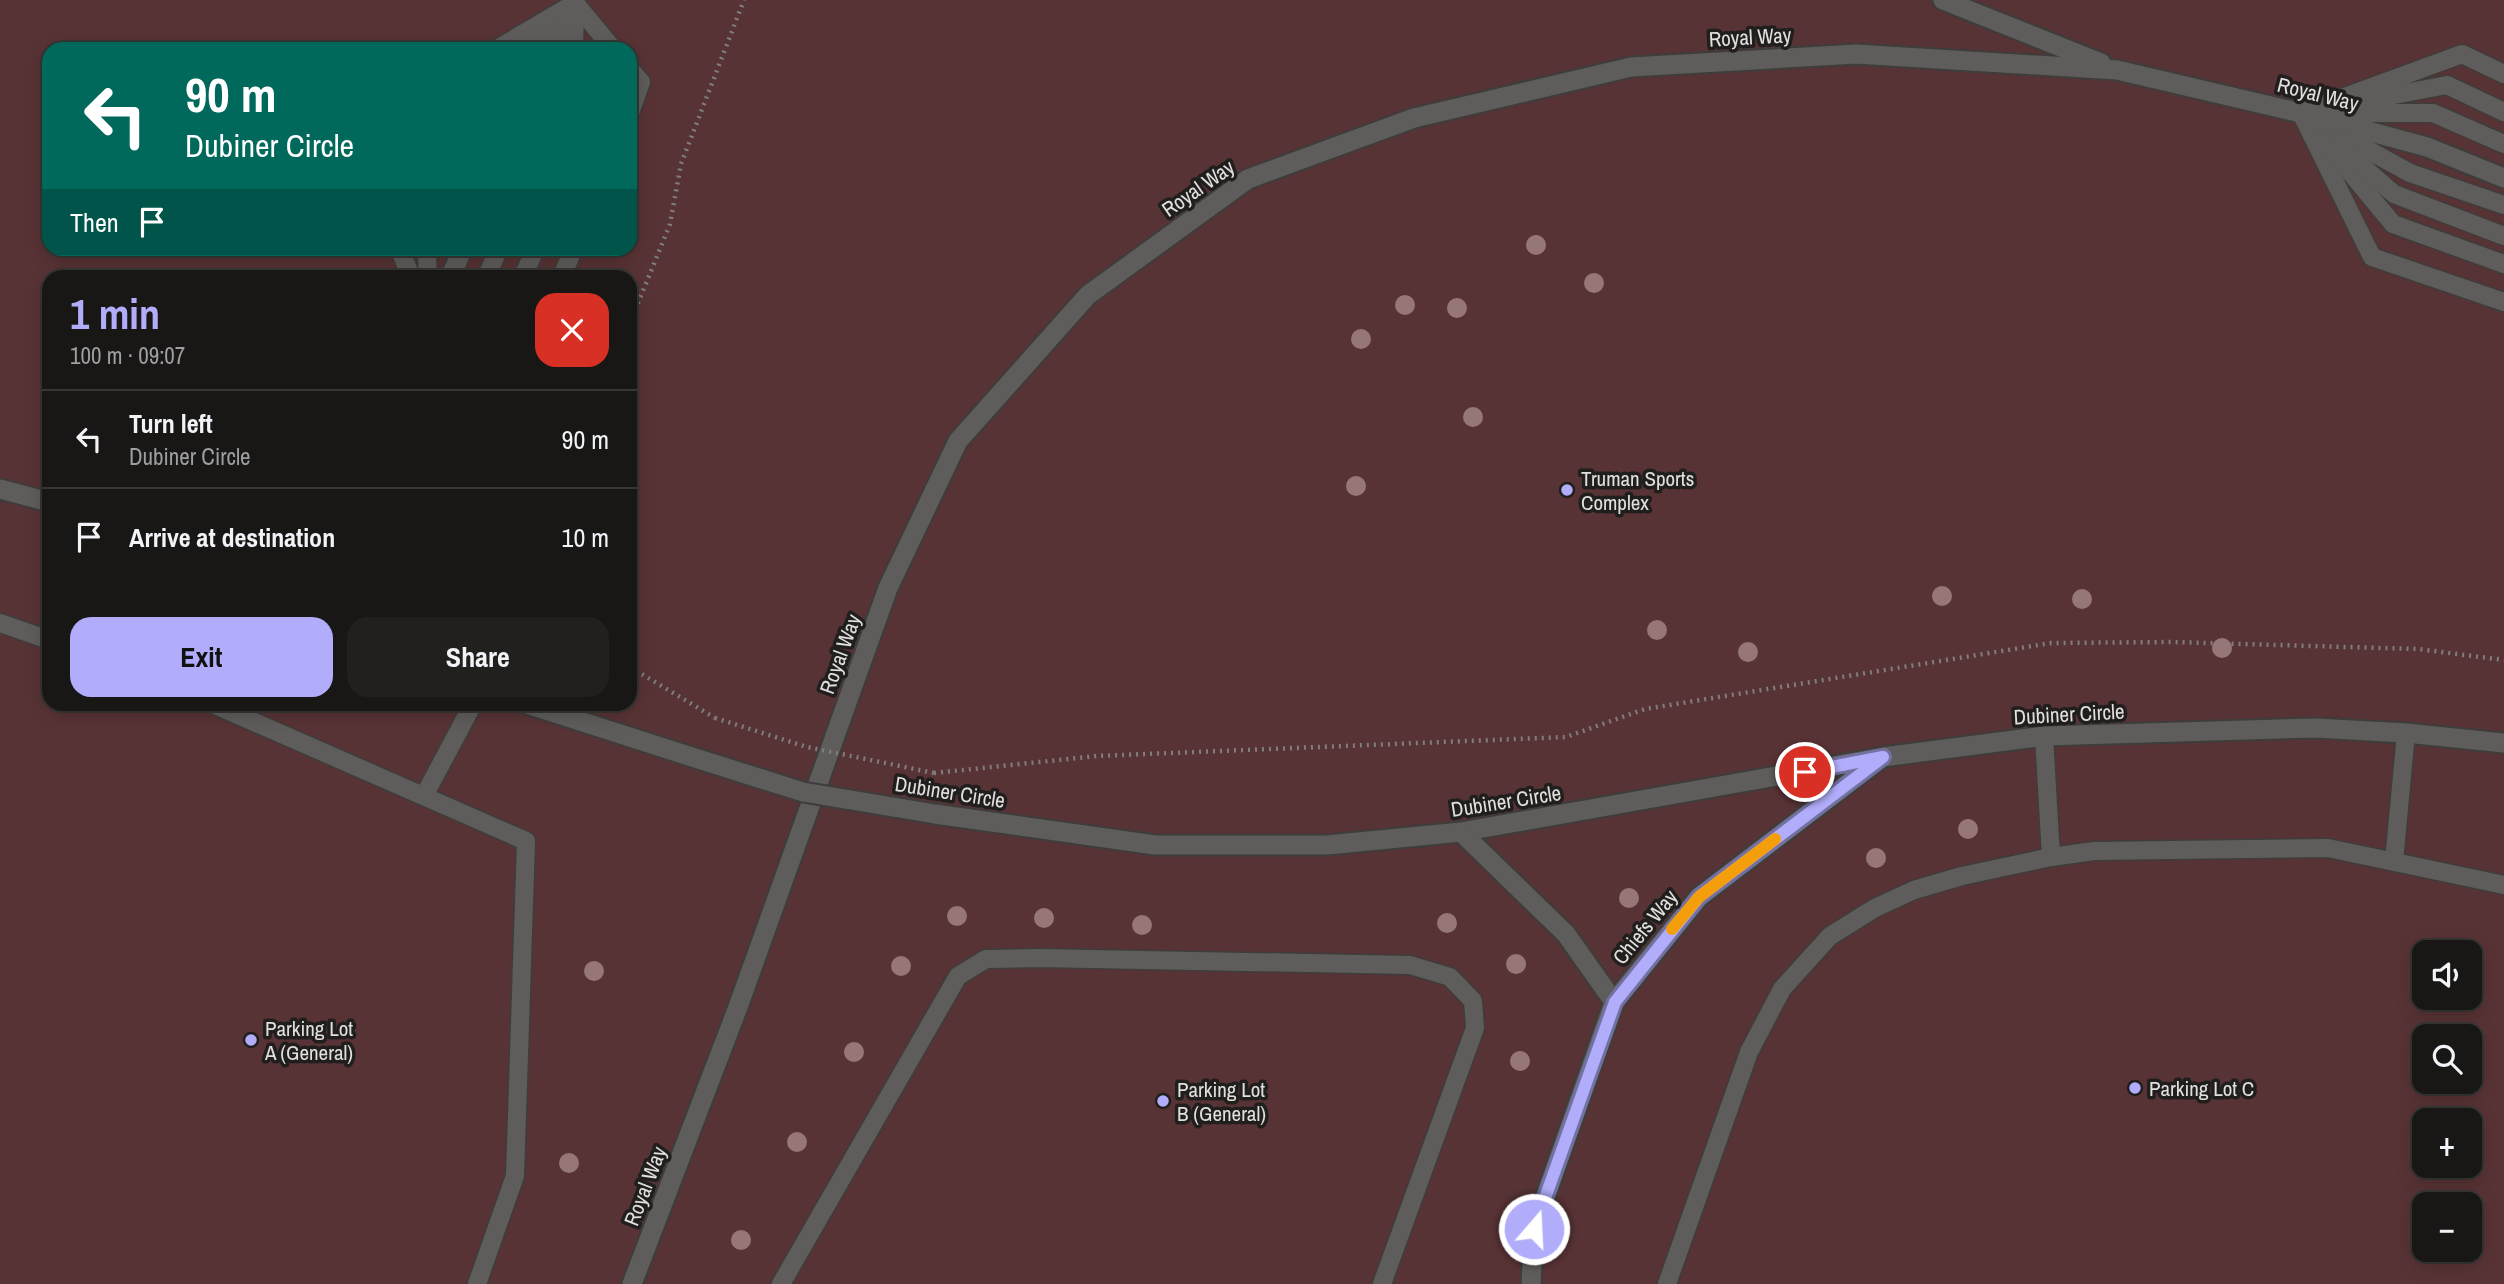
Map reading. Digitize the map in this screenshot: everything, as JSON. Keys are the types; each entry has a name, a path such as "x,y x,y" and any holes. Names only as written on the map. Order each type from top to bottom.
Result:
{"street":[{"path":"1943,0 2117,70"},
{"path":"557,42 575,1"},
{"name":"Royal Way","path":"632,1284 738,1007 888,589 958,441 1088,295 1248,179 1415,118 1631,67 1856,54 2117,70 2301,113 2427,147 2504,178"},
{"path":"0,489 42,500"},
{"name":"Dubiner Circle","path":"551,711 803,792 935,814 1155,845 1327,845 1461,832 1883,757 2044,736 2315,729 2406,733 2504,743"},
{"name":"Chiefs Way","path":"1531,1284 1534,1229 1615,1002 1699,897 1883,757"},
{"name":"Chiefs Way","path":"1461,832 1566,934 1615,1002"}],"lane":[{"path":"508,42 575,1"},
{"path":"534,42 575,1"},
{"path":"574,42 575,1"},
{"path":"575,1 596,42"},
{"path":"575,1 607,42"},
{"path":"2301,113 2462,54 2504,74"},
{"path":"637,77 641,82 637,93"},
{"path":"2301,113 2447,85 2504,111"},
{"path":"2301,113 2433,113 2504,144"},
{"path":"2301,113 2410,173 2504,205"},
{"path":"2301,113 2394,194 2504,236"},
{"path":"2301,113 2393,224 2504,264"},
{"path":"2301,113 2371,257 2504,302"},
{"path":"0,624 42,638"},
{"path":"229,711 526,841 515,1176 477,1284"},
{"path":"424,796 469,711"},
{"path":"2394,862 2406,733"},
{"path":"2044,736 2051,857"},
{"path":"1667,1284 1749,1052 1782,989 1830,936 1875,908 1914,890 1962,876 2051,857 2094,851 2328,848 2504,885"},
{"path":"781,1284 958,976 986,959 1039,958 1410,965 1450,977 1473,1000 1475,1028 1382,1284"}],"path":[{"path":"637,306 670,224 681,164 744,0"},
{"path":"637,671 715,718 841,756 934,773 1097,756 1566,737 1646,709 2051,643 2172,642 2418,649 2504,660"}],"shaded area":[{"name":"Truman Sports Complex","path":"0,0 2504,0 2504,1284 0,1284"}],"slow traffic":[{"path":"1672,929 1699,897 1775,839"}],"place":[{"name":"Truman Sports Complex","path":"1567,490"},
{"name":"Parking Lot A (General)","path":"251,1040"},
{"name":"Parking Lot C","path":"2135,1088"},
{"name":"Parking Lot B (General)","path":"1163,1101"}],"route":[{"path":"1534,1229 1615,1002 1699,897 1883,757 1805,772"}]}
